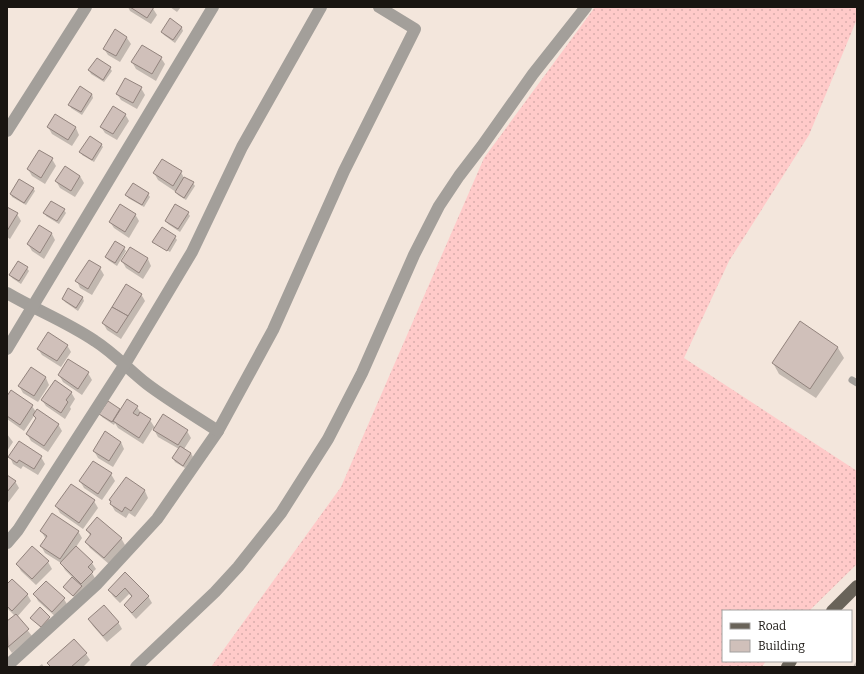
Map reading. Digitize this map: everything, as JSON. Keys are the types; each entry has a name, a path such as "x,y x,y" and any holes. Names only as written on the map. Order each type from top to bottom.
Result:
{"main road":[{"path":"833,610 857,586"}],"street":[{"path":"7,131 86,7"},
{"path":"7,349 213,7"},
{"path":"7,542 18,530 125,364 192,252 242,147 321,7"},
{"path":"7,666 97,584 156,519 218,431 273,330 344,172 415,29 379,7"},
{"path":"136,667 210,597 234,572 260,541 284,508 328,439 362,373 414,255 439,206 458,176 586,7"},
{"path":"7,293 33,308 61,320 96,341 147,384 218,431"}],"shaded area":[{"path":"595,7 857,7 857,19 809,135 729,261 684,358 857,471 857,564 810,610 722,610 722,662 765,662 762,667 211,667 341,487 484,158"}],"building":[{"path":"130,7 154,7 147,18"},
{"path":"170,18 182,27 173,40 161,32"},
{"path":"115,29 127,37 116,56 103,49"},
{"path":"142,45 162,57 152,74 131,62"},
{"path":"97,58 111,67 103,80 88,70"},
{"path":"125,78 142,87 133,103 116,94"},
{"path":"80,86 92,94 81,112 68,105"},
{"path":"113,106 126,114 113,134 100,127"},
{"path":"55,114 76,127 68,140 47,127"},
{"path":"90,136 102,144 92,160 79,152"},
{"path":"39,150 53,158 41,178 27,169"},
{"path":"162,159 182,171 173,186 153,173"},
{"path":"65,166 80,176 71,191 55,181"},
{"path":"184,177 194,182 184,198 175,192"},
{"path":"19,179 34,188 24,203 10,194"},
{"path":"133,183 149,193 142,205 125,195"},
{"path":"51,201 65,209 57,221 43,213"},
{"path":"120,204 136,214 125,232 109,222"},
{"path":"175,204 189,212 178,229 165,221"},
{"path":"7,207 18,213 7,231"},
{"path":"39,225 52,233 40,253 27,244"},
{"path":"162,227 176,236 167,251 152,242"},
{"path":"115,241 125,247 115,263 105,257"},
{"path":"130,247 148,258 139,273 121,261"},
{"path":"89,260 101,267 88,289 75,281"},
{"path":"18,261 28,267 19,281 9,275"},
{"path":"126,284 142,294 128,316 112,307"},
{"path":"68,288 83,297 76,308 62,299"},
{"path":"112,307 128,316 117,333 102,323"},
{"path":"800,321 838,347 810,389 772,363"},
{"path":"48,332 68,345 57,361 37,349"},
{"path":"68,359 89,372 78,389 58,375"},
{"path":"31,367 46,377 34,396 18,386"},
{"path":"55,380 72,392 66,400 68,402 61,413 41,400"},
{"path":"11,390 33,405 20,425 7,416 7,396"},
{"path":"127,399 138,406 133,413 138,416 140,412 151,419 139,438 113,421"},
{"path":"108,401 120,409 112,422 99,414"},
{"path":"37,409 59,424 44,446 26,434 36,418 33,415"},
{"path":"163,414 188,430 178,445 153,430"},
{"path":"105,431 121,442 109,461 93,451"},
{"path":"19,441 42,456 34,469 19,460 17,463 8,457"},
{"path":"180,446 191,453 183,466 172,458"},
{"path":"93,461 112,473 98,494 79,481"},
{"path":"7,475 16,481 7,492"},
{"path":"126,477 145,490 131,511 125,507 122,512 110,504 111,501 109,500"},
{"path":"71,484 95,500 79,523 55,506"},
{"path":"52,513 79,531 60,559 40,546 47,536 40,531"},
{"path":"97,517 122,538 104,558 85,542 91,534 86,530"},
{"path":"32,546 49,561 32,579 16,564"},
{"path":"76,546 93,562 88,567 93,572 81,584 60,563"},
{"path":"125,572 149,596 132,613 124,605 132,596 125,588 116,597 108,590"},
{"path":"72,577 82,586 73,596 63,587"},
{"path":"12,579 28,594 12,611 7,606 7,584"},
{"path":"46,581 65,598 52,612 33,594"},
{"path":"104,605 119,622 103,636 88,619"},
{"path":"40,607 50,617 41,627 30,618"},
{"path":"16,614 29,629 8,647 7,621"},
{"path":"74,639 87,653 71,667 51,667 47,663"}]}
